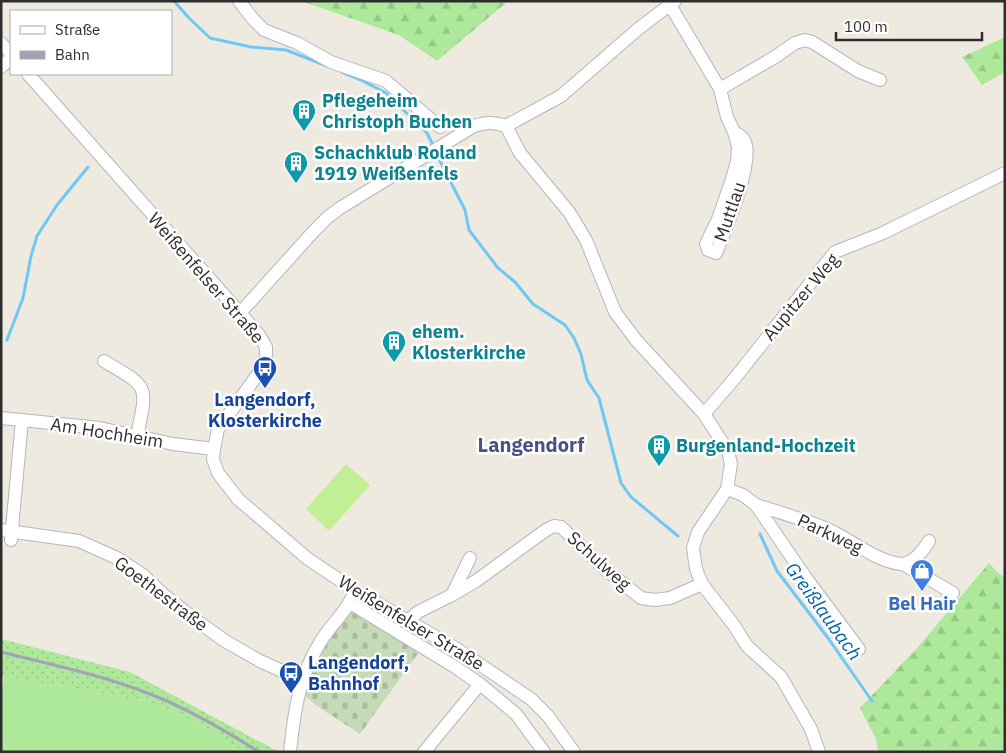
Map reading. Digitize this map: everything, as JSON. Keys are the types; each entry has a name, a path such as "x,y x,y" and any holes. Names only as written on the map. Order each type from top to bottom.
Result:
{"street":[{"path":"239,1 252,19 264,30 297,43 331,62 386,81 440,127"},
{"path":"240,313 328,216 381,181 474,126 491,122 506,126 562,96 638,28 672,3"},
{"name":"Muttlau","path":"672,3 720,89 727,117 738,147 737,161 718,219 706,244 708,250 716,253 731,219 745,168 747,149 745,142 742,136 734,132"},
{"path":"720,89 775,57 792,44 805,40 812,42 858,71 880,80"},
{"path":"1,43 10,53"},
{"name":"Weißenfelser Straße","path":"29,75 240,313 259,335 266,347 264,366 253,384 218,429 214,449 213,459 218,473 238,499 308,559 356,591 457,649 531,699 548,716 574,752"},
{"path":"506,126 520,153 569,212 586,240 616,312 636,340 704,414 728,451 731,464 727,489 698,532 694,548 696,569 702,584 733,624 747,646 781,677 811,729 819,752"},
{"name":"Aupitzer Weg","path":"704,414 835,252 883,233 1005,173"},
{"path":"104,361 136,380 142,387 144,396 143,406 137,436"},
{"name":"Am Hochheim","path":"1,418 100,428 173,444 214,449"},
{"name":"Goethestraße","path":"22,420 8,534 79,541 117,558 143,575 190,616 225,641 302,680"},
{"name":"Parkweg","path":"727,489 743,495 756,505 806,578 859,649"},
{"name":"Parkweg","path":"756,505 826,528 852,541 875,556 903,564 953,593"},
{"name":"Schulweg","path":"408,621 418,612 452,596 554,526 561,527 605,570 641,598 655,600 670,598 702,584"},
{"path":"903,564 914,559 924,550 929,541"},
{"path":"452,596 470,558"},
{"path":"290,752 293,721 302,680 320,642 350,603 356,591"},
{"path":"350,603 480,684 516,714 544,752"},
{"path":"424,752 480,684"}],"green space":[{"path":"301,1 508,1 437,61 399,35"},
{"path":"1005,37 1005,72 982,85 962,57"},
{"path":"346,464 370,485 329,531 306,509"},
{"path":"989,563 1005,578 1005,752 878,752 876,739 860,708 918,647"},
{"path":"351,610 419,652 360,734 317,706 304,695 323,650"},
{"path":"1,639 130,672 279,752 243,752 208,729 149,702 1,676"},
{"path":"4,676 149,702 208,729 243,752 1,752 1,704"}],"waterway":[{"name":"Greißlaubach","path":"174,1 210,38 251,47 286,50 327,66"},
{"name":"Greißlaubach","path":"342,72 386,93 427,133 434,147"},
{"name":"Greißlaubach","path":"436,153 465,210 469,230 498,268 515,282 533,304 565,325 574,338 581,354 587,380 599,398 621,483 631,497 678,536"},
{"path":"7,340 23,298 37,236 57,205 88,167"},
{"name":"Greißlaubach","path":"760,534 777,571 828,638 872,701"}],"railway":[{"path":"1,652 60,666 155,696 182,708 259,752"}],"place":[{"name":"Pflegeheim Christoph Buchen","path":"304,132"},
{"name":"Schachklub Roland 1919 Weißenfels","path":"296,184"},
{"name":"ehem. Klosterkirche","path":"394,363"},
{"name":"Langendorf, Klosterkirche","path":"265,389"},
{"name":"Burgenland-Hochzeit","path":"659,467"},
{"name":"Bel Hair","path":"922,592"},
{"name":"Langendorf, Bahnhof","path":"291,694"}],"district":[{"name":"Langendorf","path":"531,445"}]}
